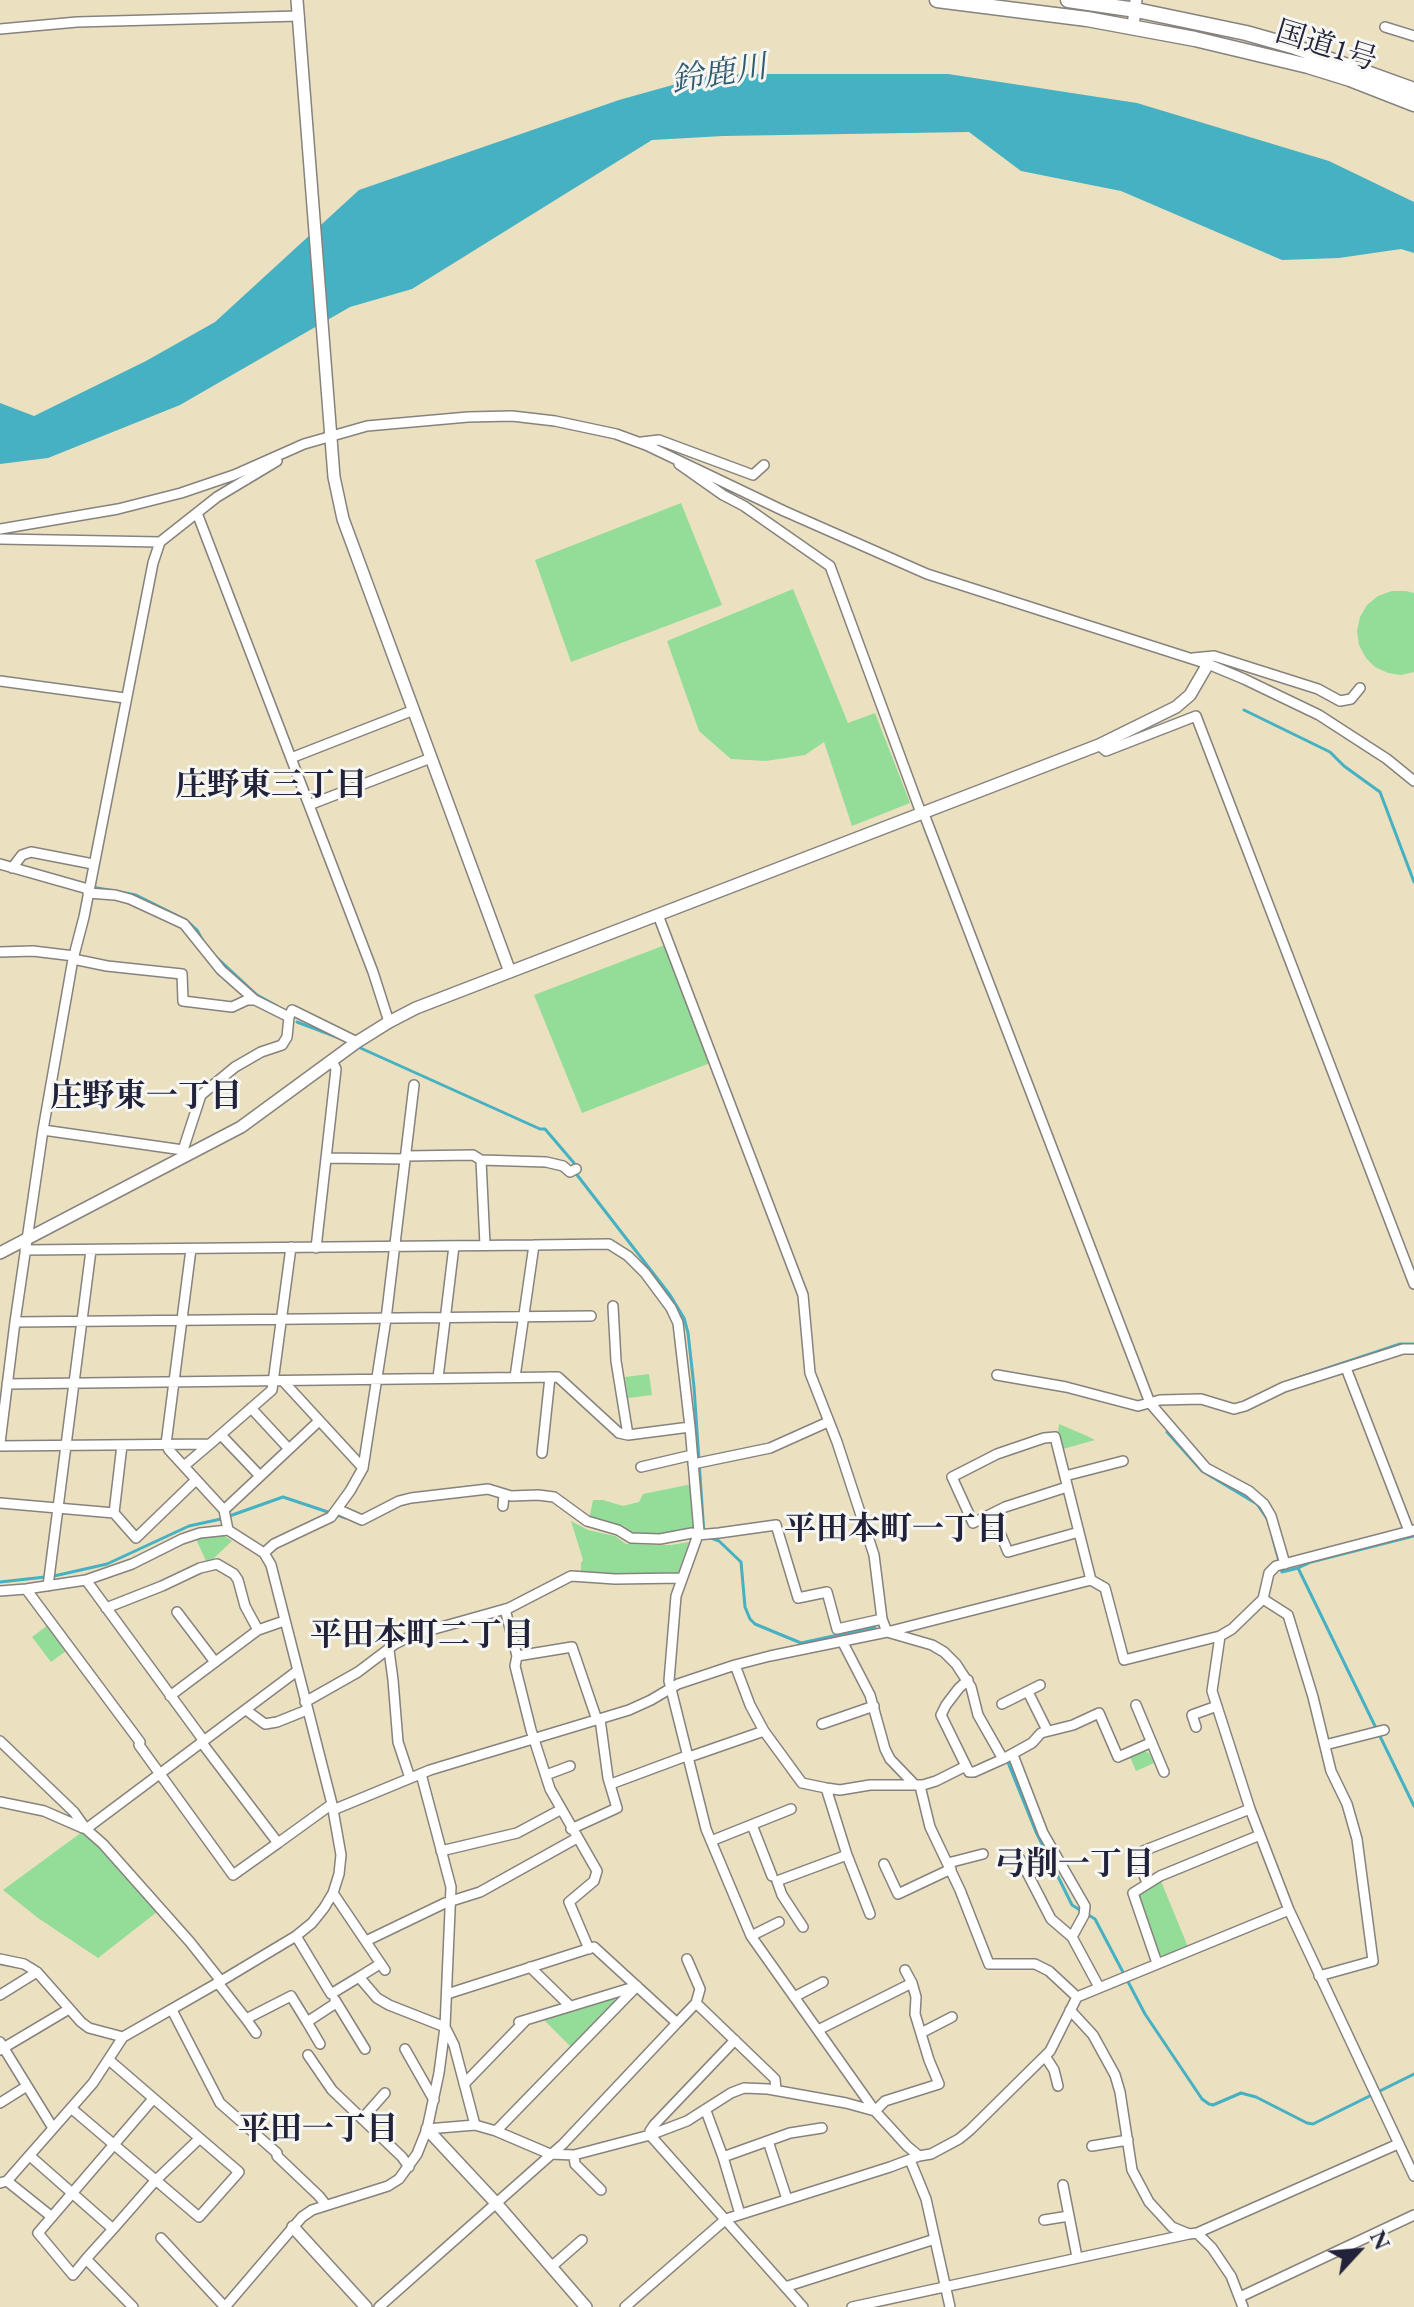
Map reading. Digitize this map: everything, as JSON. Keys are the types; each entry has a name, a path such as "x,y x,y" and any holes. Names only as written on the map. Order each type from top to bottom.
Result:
{"highway":[{"name":"国道1号","path":"937,0 1023,9 1225,46 1308,66 1414,104"},
{"name":"国道1号","path":"1068,0 1136,5 1246,33 1292,46 1414,90"}],"street":[{"path":"297,0 334,477 343,519 510,972"},
{"path":"1133,27 1136,5"},
{"path":"0,29 77,22 299,16"},
{"path":"1385,27 1414,36"},
{"path":"0,529 103,513 181,493 234,475 304,444 367,426 512,416 555,421 616,434 673,456 784,511 927,574 1208,664 1319,715 1387,759 1414,781"},
{"path":"638,442 659,440 753,475 764,465"},
{"path":"210,1444 0,1444 2,1408 43,1130 73,958 84,917 153,563 160,542 217,497 304,444"},
{"path":"673,456 673,461 830,566 1150,1403 1206,1468 1258,1497 1268,1509 1280,1565"},
{"path":"197,513 389,1022"},
{"path":"0,539 160,542"},
{"path":"1190,658 1214,656 1318,689 1340,701 1351,699 1360,688"},
{"path":"0,1253 26,1244 185,1153 260,1115 357,1042 416,1008 1099,745 1176,707 1190,695 1208,664"},
{"path":"0,681 125,698"},
{"path":"291,758 414,710"},
{"path":"1099,745 1106,751 1196,716 1414,1284"},
{"path":"309,805 431,758"},
{"path":"14,863 31,852 93,864"},
{"path":"0,864 14,863 59,883 130,899 184,924 210,958 255,1000 270,1009 290,1014 357,1042"},
{"path":"658,915 800,1284 810,1373 837,1442 874,1555 882,1619 887,1632"},
{"path":"0,952 33,951 107,966 182,974 183,1001 232,1007 255,1000"},
{"path":"185,1153 201,1095 235,1067 261,1052 282,1045 287,1037 290,1014"},
{"path":"316,1248 336,1069 332,1061"},
{"path":"264,1553 274,1544 334,1513 363,1468 386,1319 414,1085"},
{"path":"43,1130 185,1153"},
{"path":"327,1158 473,1155 481,1160 546,1162 573,1171"},
{"path":"481,1160 485,1245"},
{"path":"26,1244 91,1250 614,1245 645,1273 671,1308 678,1323 696,1461 699,1532 702,1534"},
{"path":"515,1377 534,1245"},
{"path":"438,1378 454,1246"},
{"path":"184,1466 279,1381 282,1319 291,1247"},
{"path":"52,2217 4,2182 93,2083 123,2037 296,1936 324,1908 339,1874 341,1855 333,1807 271,1565 264,1553 228,1528 224,1512 166,1444 191,1249"},
{"path":"48,1586 91,1250"},
{"path":"613,1306 616,1361 628,1435"},
{"path":"15,1322 591,1316"},
{"path":"997,1375 1066,1387 1138,1406 1160,1400 1201,1399 1230,1409 1403,1349 1414,1349"},
{"path":"26,1589 140,1742 139,1745 233,1875 333,1807 421,1774 629,1710 678,1684 735,1665 887,1632 1091,1580 1105,1588 1124,1660 1220,1636 1232,1629 1263,1599 1269,1573 1280,1565 1412,1531 1346,1368"},
{"path":"542,1453 550,1377"},
{"path":"7,1384 558,1377 619,1433 628,1435 690,1427"},
{"path":"279,1381 363,1468"},
{"path":"251,1408 289,1449"},
{"path":"224,1512 319,1421"},
{"path":"641,1467 770,1448 828,1422"},
{"path":"221,1435 260,1476"},
{"path":"1067,1487 1027,1499 973,1523 952,1477 997,1454 1055,1437 1091,1580"},
{"path":"114,1513 122,1445"},
{"path":"1065,1476 1123,1461"},
{"path":"0,1503 114,1513 136,1538 196,1480"},
{"path":"334,1513 362,1520 411,1498 488,1489 504,1494 554,1497 587,1521 618,1530 631,1538 660,1539 776,1525 798,1598 827,1592 837,1629 882,1619"},
{"path":"503,1506 504,1494"},
{"path":"992,1514 1008,1552 1079,1532"},
{"path":"0,1591 86,1580 132,1564 190,1536 228,1528"},
{"path":"702,1534 681,1578 673,1611 669,1681 706,1829 751,1936 875,2111 914,2158 950,2307"},
{"path":"106,1608 200,1568 217,1564 238,1580 245,1606 258,1630"},
{"path":"246,1710 265,1724 277,1722 413,1635 505,1609 571,1576 681,1578"},
{"path":"86,1580 278,1843"},
{"path":"1263,1599 1288,1615 1331,1771 1347,1804 1357,1839 1373,1961 1319,1976"},
{"path":"505,1609 517,1656 515,1666 546,1775 560,1810 597,1871 594,1881 569,1902 589,1949"},
{"path":"177,1612 215,1662"},
{"path":"170,1696 258,1630 284,1621"},
{"path":"887,1632 932,1645 944,1652 968,1680 978,1715 1008,1757 1084,1911 1072,1937"},
{"path":"1220,1636 1212,1691 1250,1809 1289,1910 1414,2176"},
{"path":"842,1641 870,1695 890,1759 918,1785 930,1827 989,1964 1035,1964 1049,1971 1077,1997"},
{"path":"517,1656 572,1647 598,1720 617,1808 571,1829"},
{"path":"389,1650 398,1742 410,1778"},
{"path":"735,1665 764,1731 802,1783 840,1790 870,1785 918,1785 936,1781 966,1766"},
{"path":"86,1829 297,1671"},
{"path":"968,1680 941,1715 969,1772 1008,1757 1047,1730 1073,1725 1099,1713 1118,1757 1150,1743"},
{"path":"1002,1704 1040,1685"},
{"path":"1028,1692 1047,1730"},
{"path":"1136,1705 1164,1772"},
{"path":"822,1724 874,1706"},
{"path":"1196,1727 1192,1715 1217,1706"},
{"path":"611,1784 764,1731"},
{"path":"1325,1745 1379,1731"},
{"path":"0,1741 74,1812 190,1942 256,2033"},
{"path":"546,1775 570,1766"},
{"path":"161,2238 225,2307 293,2227 312,2210 388,2186 409,2167 427,2129 445,2027 451,1887 421,1774"},
{"path":"826,1788 870,1914"},
{"path":"0,1802 44,1811 86,1829"},
{"path":"711,1841 791,1809"},
{"path":"1147,1883 1139,1862 1143,1851 1250,1809"},
{"path":"441,1851 517,1833 560,1810"},
{"path":"752,1825 772,1876"},
{"path":"1157,1963 1133,1893 1183,1866 1260,1835"},
{"path":"366,1941 432,1909 480,1892 577,1838"},
{"path":"884,1864 898,1894 949,1866 983,1854"},
{"path":"803,1927 782,1895 777,1881 847,1855"},
{"path":"1020,1859 1051,1919 1072,1937 1099,1987"},
{"path":"307,2022 359,1977 383,1967 333,1893"},
{"path":"625,2307 726,2219 937,2151 970,2130 1045,2056 1077,1997 1289,1910"},
{"path":"751,1936 779,1922"},
{"path":"296,1936 365,2049"},
{"path":"447,1994 594,1947 677,2023"},
{"path":"0,1959 24,1964 37,1972 89,2028 123,2037"},
{"path":"379,2307 563,2144 696,2003 700,1989 687,1959"},
{"path":"530,1967 570,2006"},
{"path":"875,2111 885,2101 939,2084 915,2014 916,1997 912,1983 905,1970"},
{"path":"0,1995 37,1972"},
{"path":"359,1977 377,1998 389,2005 445,2027 454,2045 475,2125"},
{"path":"794,1997 823,1982"},
{"path":"818,2030 912,1983"},
{"path":"464,2084 522,2021 637,1986"},
{"path":"496,2131 637,1986"},
{"path":"246,2019 291,1996 320,2044"},
{"path":"696,2003 775,2079 776,2090"},
{"path":"53,2128 1,2047 69,2009"},
{"path":"172,2010 220,2103 277,2153 326,2205"},
{"path":"1070,2010 1093,2035 1115,2075 1132,2170 1149,2202 1172,2227 1193,2233 1222,2262 1241,2302 1414,2215"},
{"path":"921,2033 952,2017"},
{"path":"650,2135 654,2125 735,2040"},
{"path":"405,2049 434,2100"},
{"path":"308,2055 332,2090 409,2167"},
{"path":"1045,2056 1054,2070 1058,2086"},
{"path":"71,2108 199,2217 239,2172 109,2060"},
{"path":"0,2103 27,2086"},
{"path":"427,2129 475,2125 550,2154 574,2155 650,2135 687,2121 740,2089 776,2090 875,2111"},
{"path":"362,2119 385,2093"},
{"path":"153,2099 38,2233 73,2275 155,2181 199,2139"},
{"path":"706,2111 740,2214"},
{"path":"723,2157 790,2133 822,2128"},
{"path":"427,2129 586,2307"},
{"path":"650,2135 803,2307"},
{"path":"1092,2146 1128,2140"},
{"path":"768,2141 787,2199"},
{"path":"852,2307 1193,2233 1398,2144"},
{"path":"574,2155 575,2164 601,2190"},
{"path":"30,2156 113,2229"},
{"path":"1063,2185 1077,2257"},
{"path":"1044,2220 1069,2216"},
{"path":"293,2227 366,2307"},
{"path":"785,2287 935,2239"},
{"path":"551,2267 582,2240"},
{"path":"86,2259 133,2307"}],"green space":[{"path":"681,503 722,605 571,662 535,560"},
{"path":"793,589 848,723 875,713 910,803 852,826 824,742 805,755 766,761 731,759 699,731 667,641"},
{"path":"1392,591 1414,593 1414,672 1401,675 1375,667 1366,658 1359,645 1357,631 1367,605 1378,596"},
{"path":"665,945 710,1063 582,1113 534,995"},
{"path":"649,1374 652,1395 628,1398 625,1377"},
{"path":"1059,1424 1095,1440 1063,1449"},
{"path":"692,1484 695,1527 692,1530 668,1535 632,1535 589,1520 593,1500 623,1506 639,1502 643,1494"},
{"path":"571,1521 588,1530 615,1536 626,1544 671,1545 689,1542 678,1573 615,1576 581,1573 583,1560"},
{"path":"223,1535 232,1541 213,1559 206,1561 196,1539"},
{"path":"48,1625 66,1651 51,1662 32,1637"},
{"path":"1143,1751 1149,1753 1154,1763 1136,1771 1130,1757"},
{"path":"82,1832 105,1852 157,1912 98,1958 3,1890"},
{"path":"1161,1881 1188,1947 1163,1957 1157,1952 1138,1900 1140,1892"},
{"path":"613,1998 616,2002 571,2047 543,2019"}],"water":[{"name":"鈴鹿川","path":"712,74 948,74 1137,103 1329,161 1414,202 1414,253 1401,249 1339,258 1282,260 1121,191 1021,171 969,132 652,140 412,289 350,307 180,405 48,458 0,464 0,403 34,416 146,361 215,322 359,190 619,100"}],"waterway":[{"path":"1244,710 1330,752 1380,792 1414,882"},
{"path":"92,887 136,895 186,920 203,941"},
{"path":"215,956 257,995 277,1006"},
{"path":"297,1022 342,1039"},
{"path":"356,1046 545,1129 574,1163 574,1171 670,1295 684,1318 688,1333 704,1534"},
{"path":"1298,1378 1400,1344 1414,1344"},
{"path":"1167,1432 1202,1471 1257,1504 1268,1520"},
{"path":"0,1582 54,1576 107,1564 189,1526 221,1519 283,1497 346,1518"},
{"path":"1298,1568 1414,1536"},
{"path":"711,1538 719,1541 741,1562 745,1607 755,1624 801,1643 875,1627"},
{"path":"1273,1539 1282,1572 1298,1568 1414,1806"},
{"path":"961,1664 974,1684"},
{"path":"1007,1760 1036,1832 1072,1905 1080,1910"},
{"path":"1087,1914 1095,1919 1145,2014 1202,2099 1209,2104 1241,2093 1313,2124 1414,2074"}],"district":[{"name":"庄野東三丁目","path":"271,786"},
{"name":"庄野東一丁目","path":"146,1097"},
{"name":"平田本町一丁目","path":"896,1530"},
{"name":"平田本町二丁目","path":"422,1636"},
{"name":"弓削一丁目","path":"1074,1865"},
{"name":"平田一丁目","path":"318,2130"}]}
